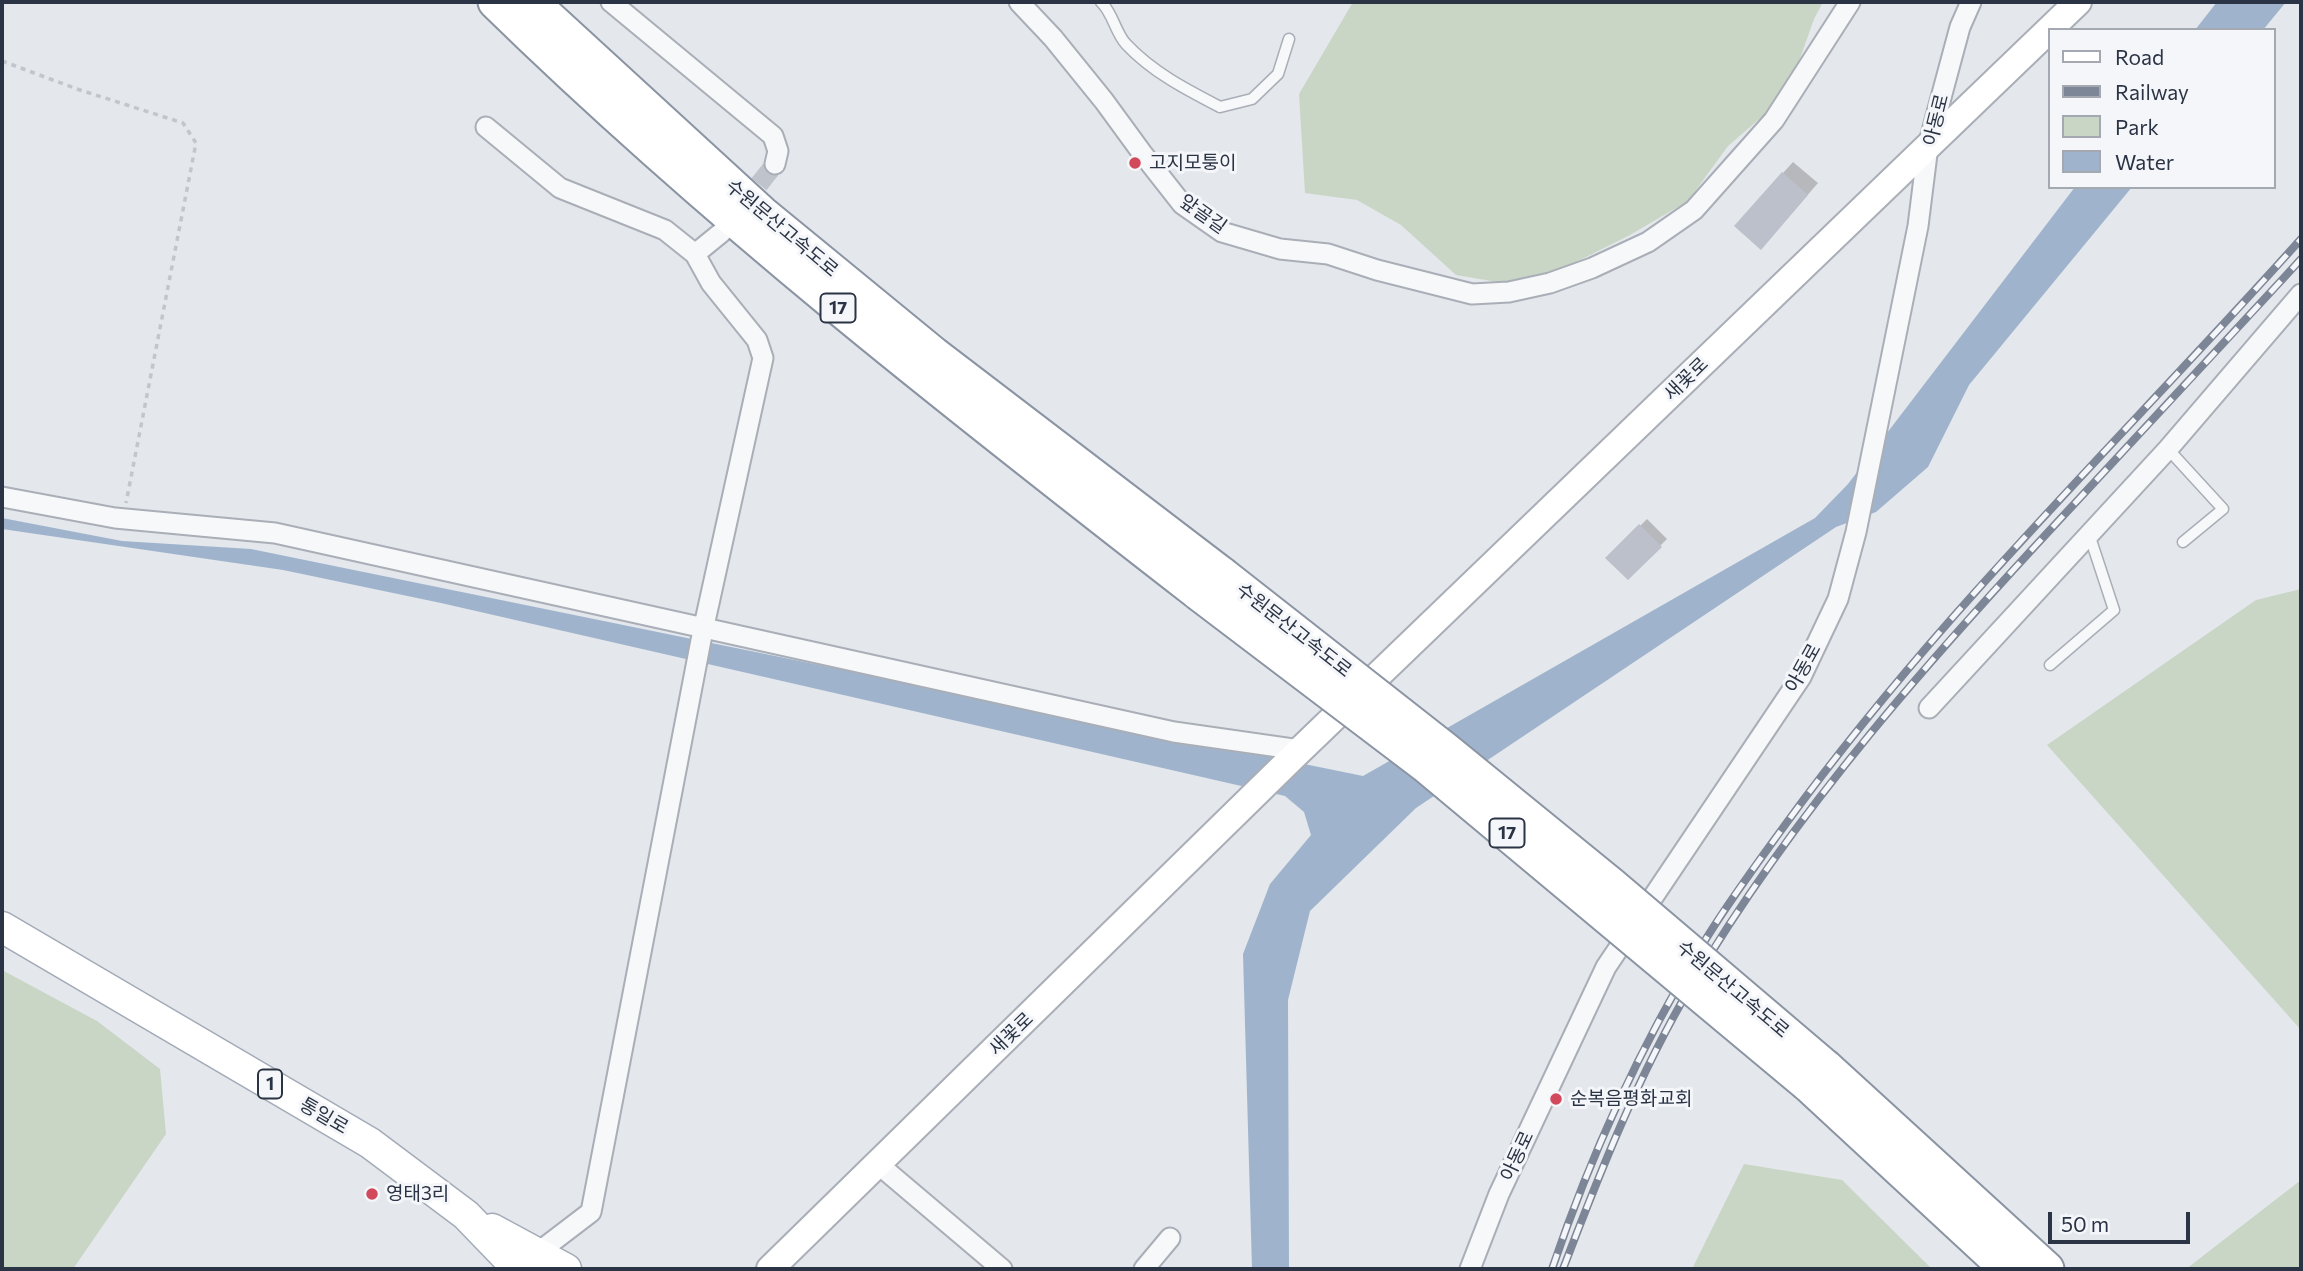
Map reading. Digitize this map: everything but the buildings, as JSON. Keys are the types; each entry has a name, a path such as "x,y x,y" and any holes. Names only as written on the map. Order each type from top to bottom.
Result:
{"highway":[{"name":"수원문산고속도로","path":"495,2 637,135 760,243 941,393 1210,583"},
{"name":"수원문산고속도로","path":"532,2 762,213 1210,583 1426,766 1816,1076 2047,1269"},
{"name":"수원문산고속도로","path":"1816,1076 2007,1269"}],"main road":[{"name":"통일로","path":"2,927 370,1143 527,1261"},
{"path":"527,1261 566,1269"}],"street":[{"path":"611,2 773,136 778,150 775,164"},
{"name":"앞골길","path":"1019,2 1053,38 1104,101 1182,204 1222,232 1280,249 1328,254 1377,270 1472,294 1509,292 1550,284 1648,242 1694,210 1774,120 1850,2"},
{"name":"아동로","path":"1470,1269 1499,1194 1606,967 1801,677 1838,599 1856,532 1918,226 1928,146 1960,27 1970,2"},
{"name":"새꽃로","path":"2051,28 2078,2"},
{"name":"새꽃로","path":"770,1269 1297,753 2048,31"},
{"path":"486,127 560,188 665,230 695,254 703,272 757,340 763,358 703,632 591,1212 527,1261"},
{"path":"695,254 722,232"},
{"path":"1929,708 2168,449 2301,294"},
{"path":"2,497 123,519 275,533 703,632 1174,732 1297,753"},
{"path":"878,1164 1002,1269"},
{"path":"1144,1269 1170,1238"}],"lane":[{"path":"1101,2 1107,7 1125,43 1173,83 1220,107 1252,99 1278,74 1289,39"},
{"path":"2168,449 2223,509 2183,542"},
{"path":"2050,665 2114,610 2089,534"}],"path":[{"path":"2,61 77,89 183,123 196,143 123,519"}],"green space":[{"path":"1353,2 1823,2 1814,19 1787,95 1728,146 1688,201 1630,235 1564,268 1515,285 1456,275 1401,225 1357,200 1305,193 1299,94"},
{"path":"2301,589 2301,1030 2047,745 2256,600"},
{"path":"2,970 97,1021 160,1069 166,1134 73,1269 2,1269"},
{"path":"1744,1164 1842,1180 1932,1269 1692,1269"},
{"path":"2301,1180 2301,1269 2186,1269"}],"water":[{"path":"2217,2 2286,2 2265,28 2197,28"},
{"path":"2073,189 2130,189 1969,385 1928,467 1876,512 1836,527 1416,808 1310,911 1288,1000 1289,1269 1252,1269 1243,954 1270,884 1311,835 1304,812 1285,796 441,603 283,570 2,529 2,518 122,541 251,549 1363,776 1815,518 1848,484"}],"tunnel":[{"path":"741,207 775,164"}],"railway":[{"path":"1552,1269 1599,1145 1637,1064 1701,947 1763,855 1844,747 1970,598 2301,239"},
{"path":"1563,1269 1637,1090 1672,1020 1732,920 1776,856 1871,733 1972,615 2301,259"}],"place":[{"name":"고지모퉁이","path":"1135,163"},
{"name":"순복음평화교회","path":"1556,1099"},
{"name":"영태3리","path":"372,1194"}]}
